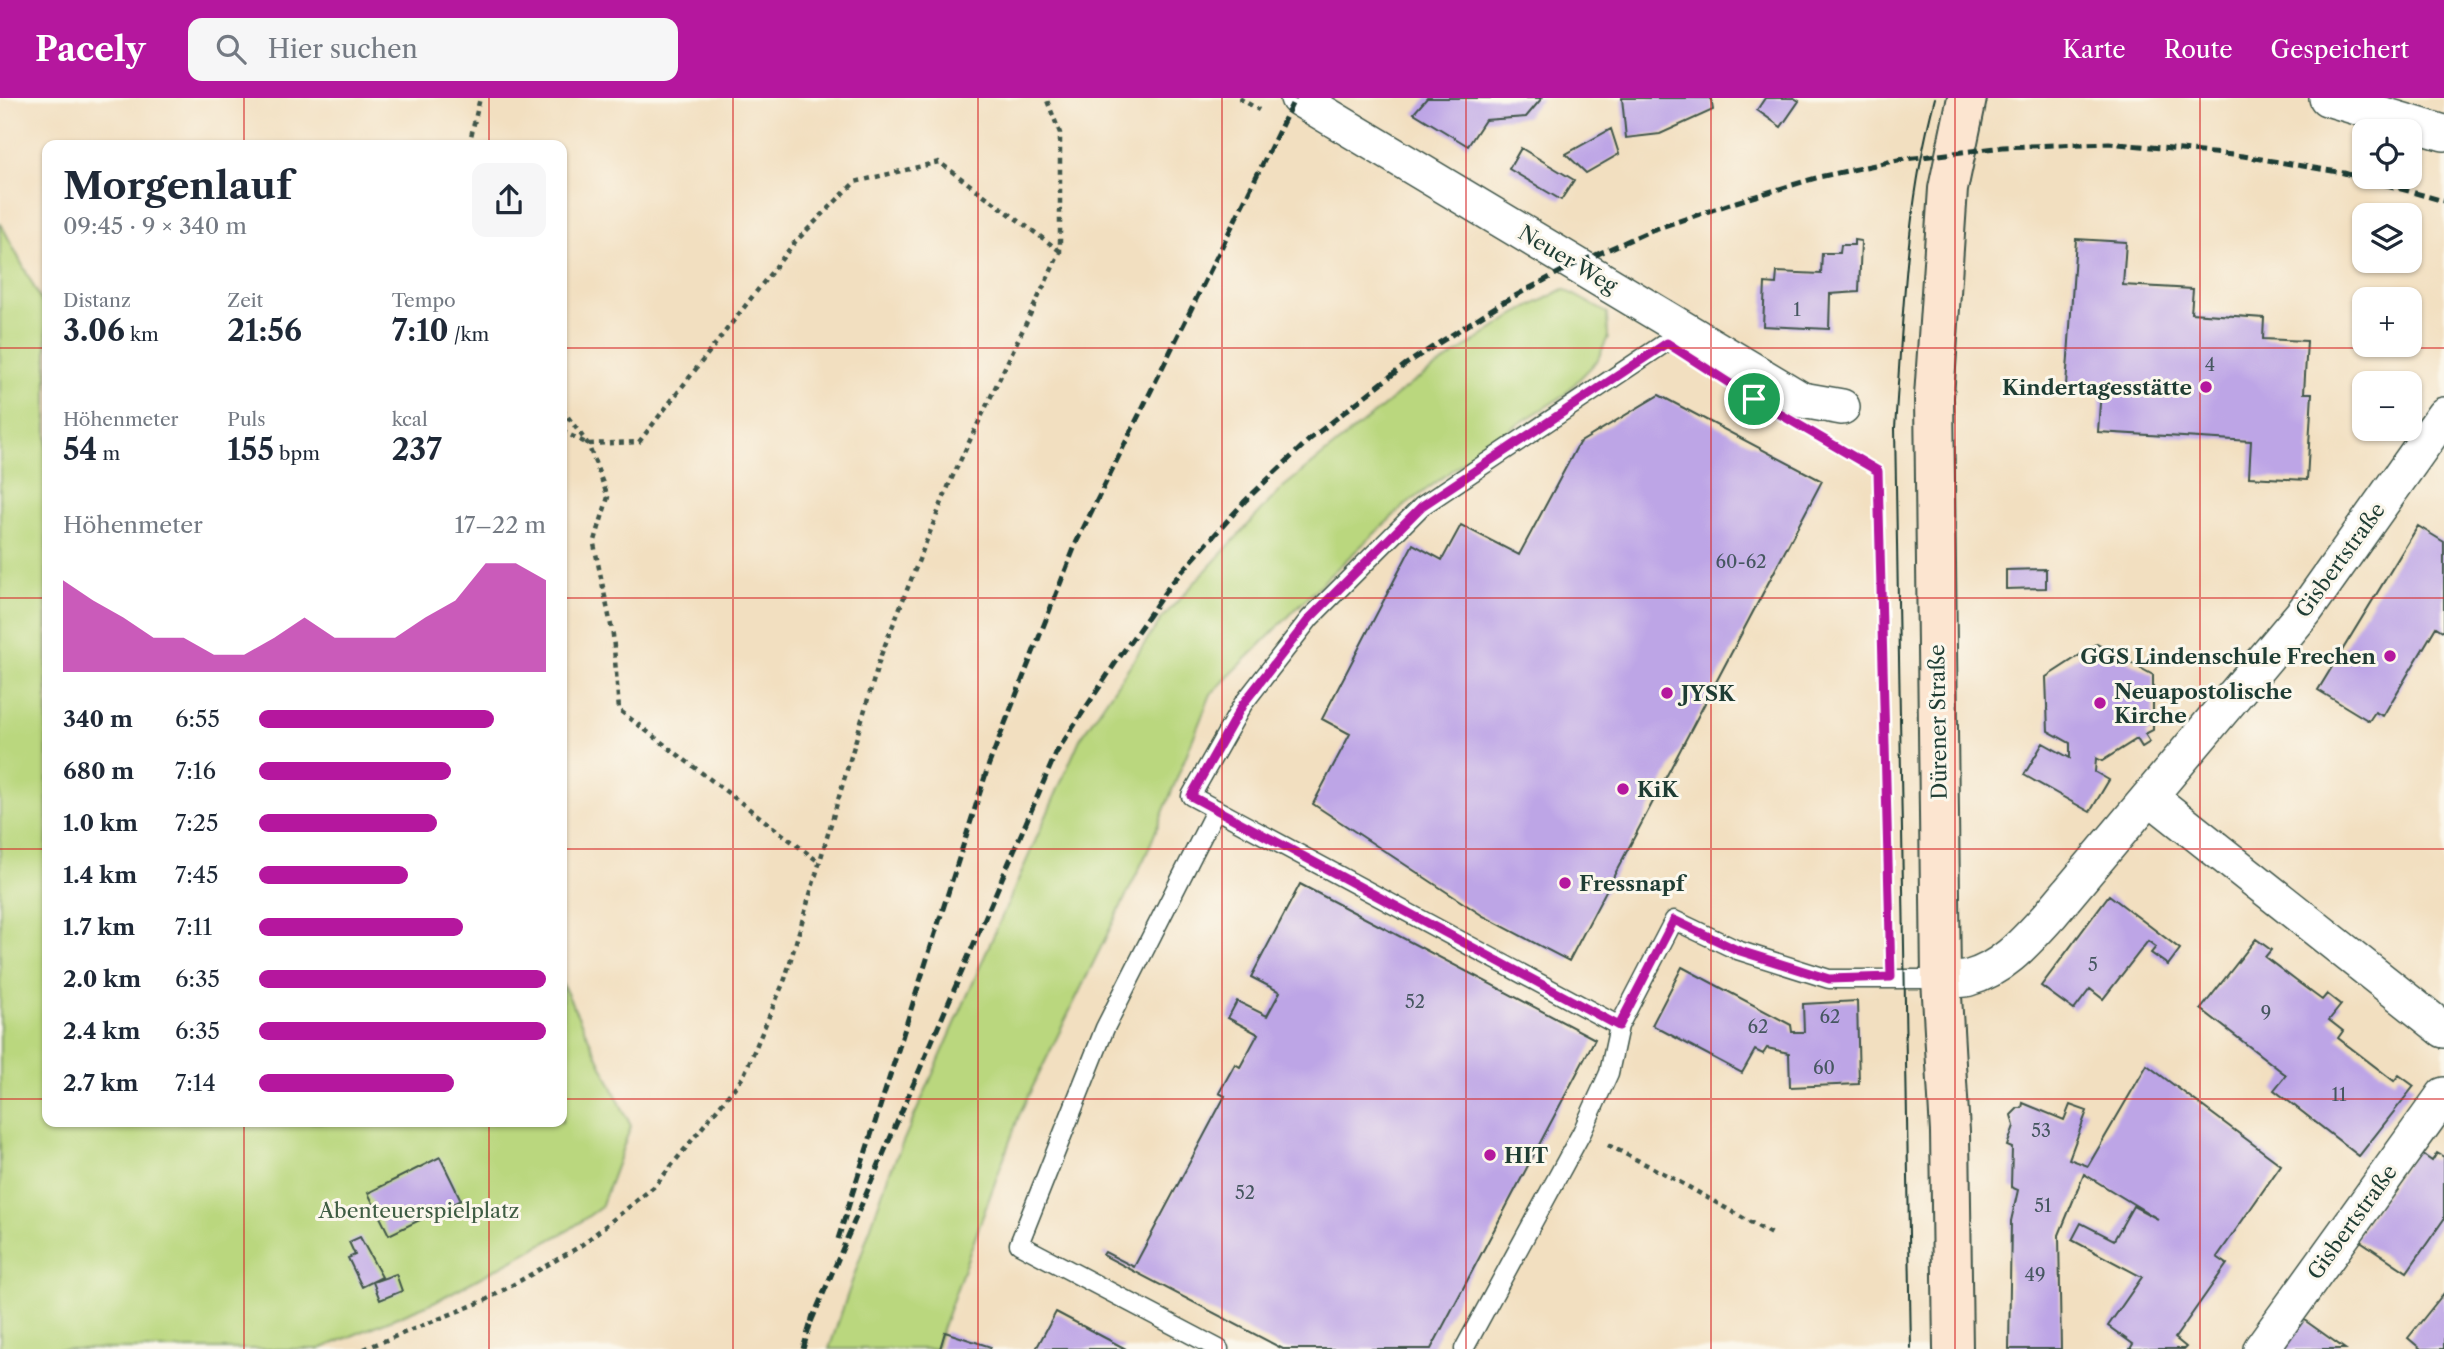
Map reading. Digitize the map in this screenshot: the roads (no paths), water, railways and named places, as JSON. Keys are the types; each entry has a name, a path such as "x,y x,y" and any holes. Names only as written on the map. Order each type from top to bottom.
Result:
{"main road":[{"name":"Dürener Straße","path":"1953,1349 1950,1132 1941,979 1934,397 1948,189 1967,98"}],"street":[{"name":"Neuer Weg","path":"1298,98 1802,400 1842,407"},
{"path":"2326,98 2444,133"},
{"name":"Gisbertstraße","path":"1941,979 1967,979 1994,968 2021,946 2305,611 2444,415"},
{"path":"2150,797 2444,1030"},
{"name":"Gisbertstraße","path":"2261,1349 2444,1095"}],"lane":[{"path":"1619,1026 1191,796 1243,704 1310,618 1422,506 1686,329"},
{"path":"1216,809 1105,1028 1018,1244 1219,1349"},
{"path":"1464,1349 1583,1132 1609,1073 1619,1026 1674,920 1737,950 1829,979 1941,979"}],"tram line":[{"path":"1911,1349 1895,428 1912,220 1925,138 1935,98"}],"railway":[{"path":"838,1239 989,764 1077,541 1295,98"},
{"path":"811,1322 1056,753 1170,585 1245,501 1310,439 1406,364 1500,304 1571,266 1652,230 1819,177 1898,160 2003,147 2109,143 2243,156 2344,173 2444,201"},
{"path":"803,1349 813,1315"}],"place":[{"name":"Kindertagesstätte","path":"2206,387"},
{"name":"GGS Lindenschule Frechen","path":"2390,656"},
{"name":"JYSK","path":"1667,693"},
{"name":"Neuapostolische Kirche","path":"2100,703"},
{"name":"KiK","path":"1623,789"},
{"name":"Fressnapf","path":"1565,883"},
{"name":"HIT","path":"1490,1155"}],"park label":[{"name":"Abenteuerspielplatz","path":"419,1210"}]}
